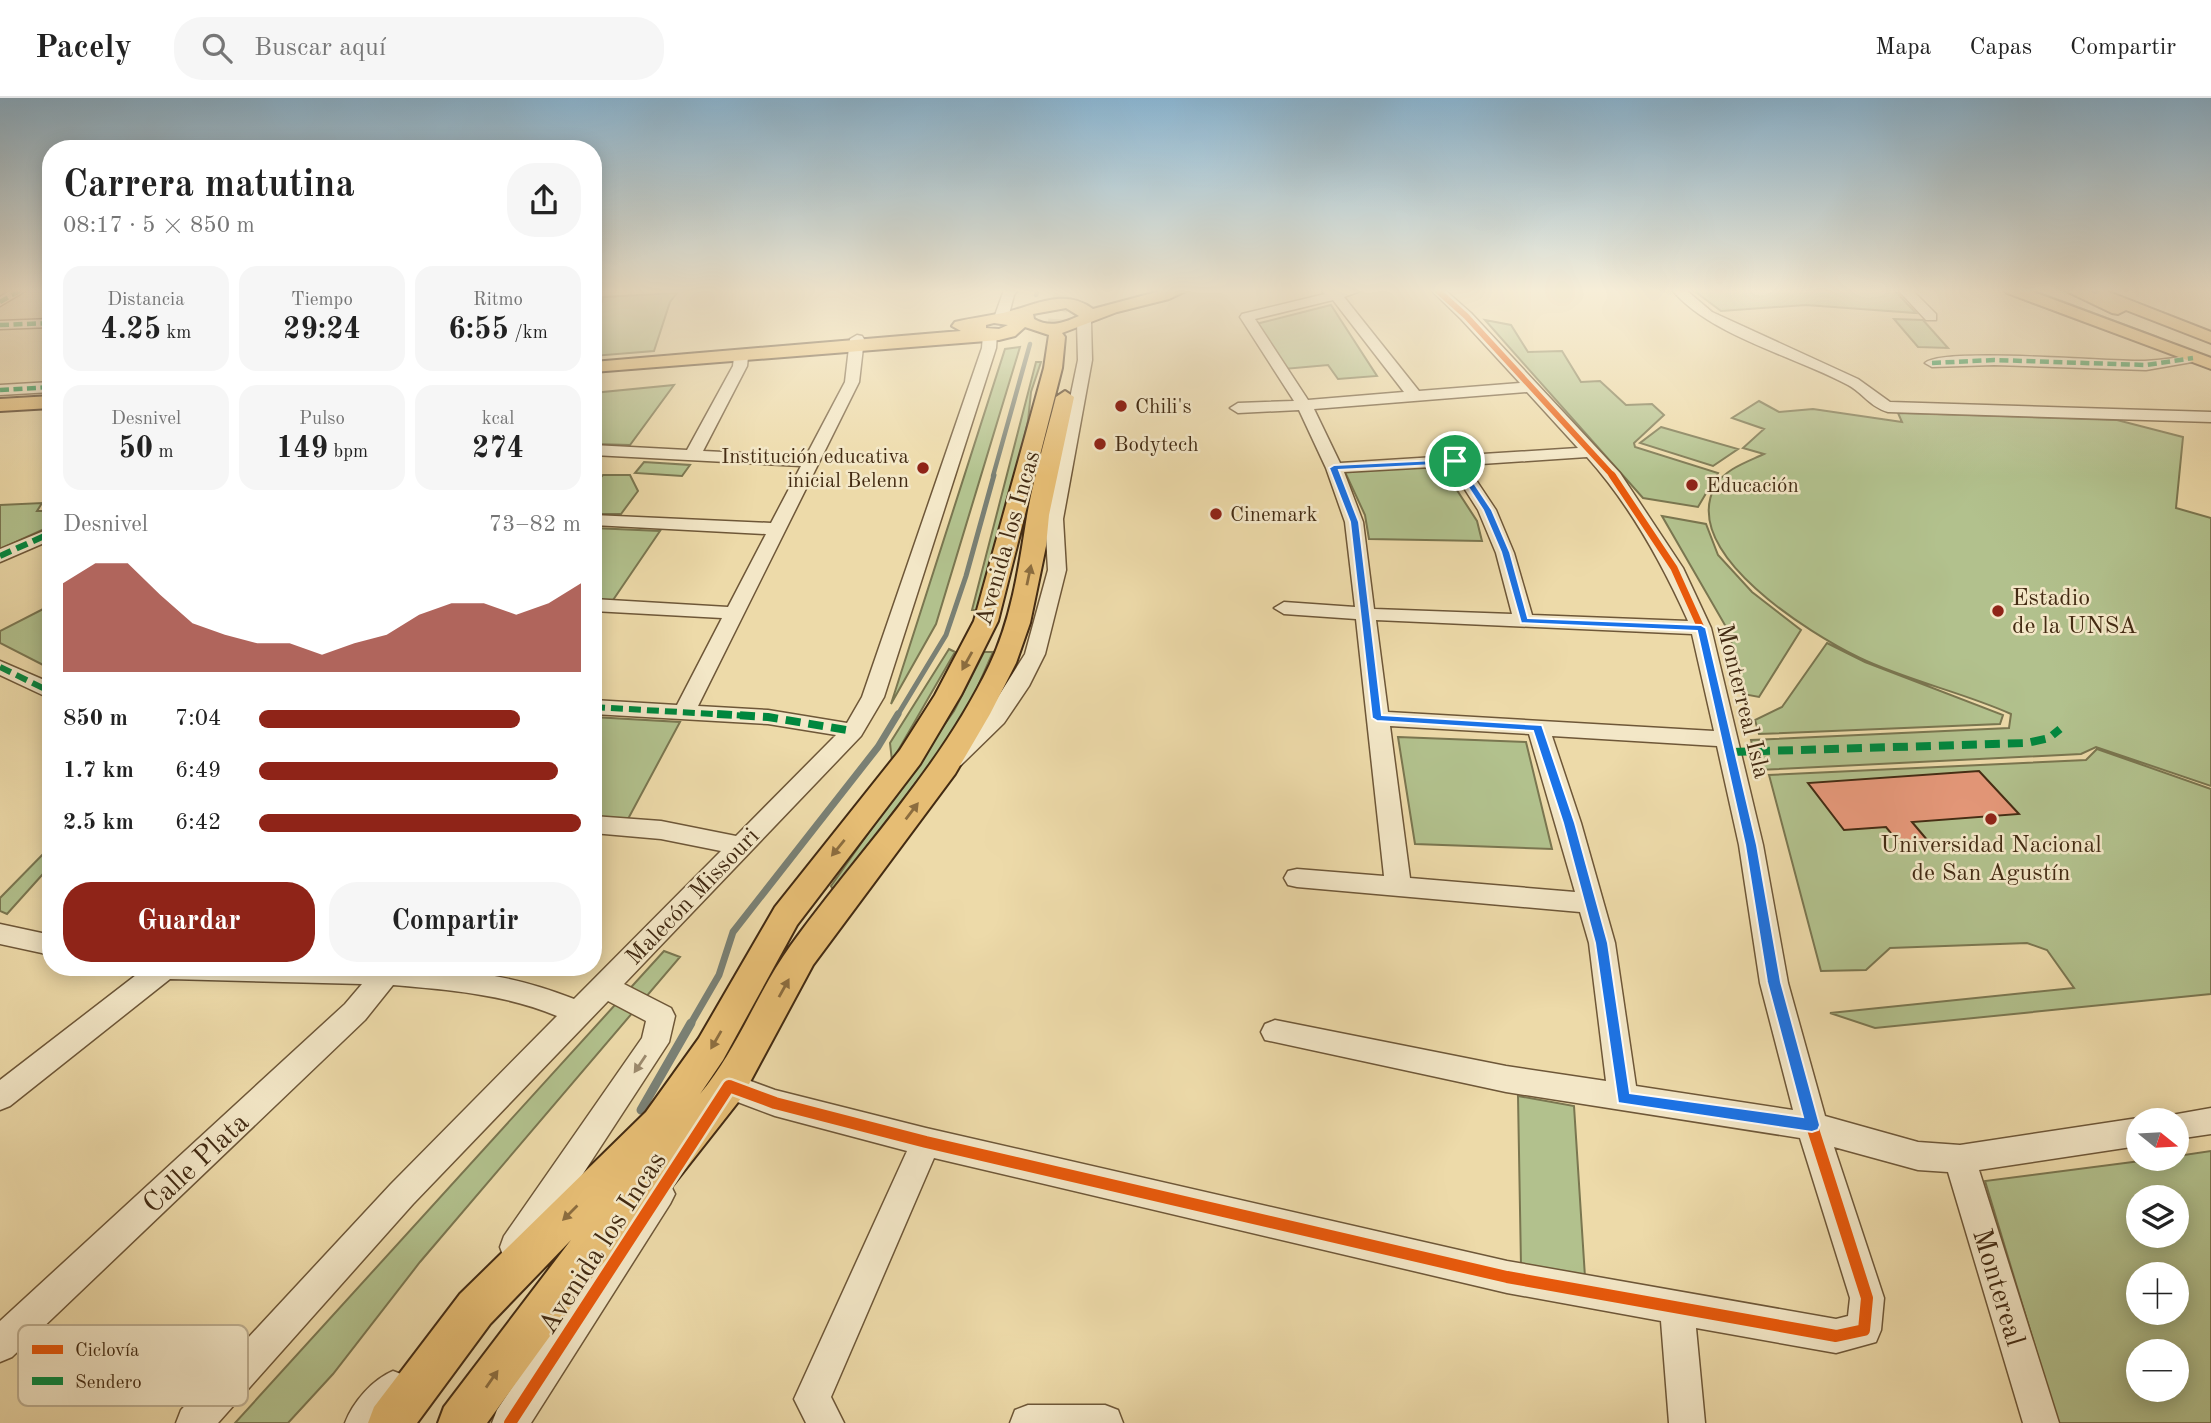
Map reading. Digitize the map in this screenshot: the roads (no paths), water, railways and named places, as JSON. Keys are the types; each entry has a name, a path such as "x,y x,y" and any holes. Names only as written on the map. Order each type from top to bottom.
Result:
{"main road":[{"path":"602,366 797,352"},
{"name":"Avenida los Incas","path":"390,1423 475,1309 659,1124 711,1049 786,916 910,757 980,637 1014,522 1057,352"},
{"name":"Avenida los Incas","path":"460,1423 586,1254 655,1177 729,1086 801,956 945,767 977,714 1013,641 1072,366 1071,352"},
{"path":"2177,352 2211,365"},
{"path":"0,405 42,403"},
{"path":"1035,546 1054,519"}],"street":[{"path":"684,712 852,382 856,352"},
{"name":"Malecón Missouri","path":"248,1364 402,1194 852,731 873,697 987,352"},
{"name":"Avenida los Incas","path":"945,767 996,718 1018,686 1035,653 1056,570 1054,519 1085,360 1082,352"},
{"path":"1270,352 1304,405 1334,468 1354,522 1398,886"},
{"path":"1379,352 1413,395"},
{"name":"Monterreal Isla","path":"1497,352 1614,477 1674,568 1701,628 1751,845 1774,982 1812,1125 1867,1298 1864,1330 1836,1336 1676,1309"},
{"path":"1788,352 1853,382 1865,390 1872,400 1896,409 2211,417"},
{"path":"693,454 740,366 741,357"},
{"path":"1932,363 1971,360 2144,366 2178,363 2193,358"},
{"path":"1238,408 1528,387"},
{"path":"0,390 42,388"},
{"path":"602,450 810,461"},
{"path":"1334,468 1593,452"},
{"path":"1455,461 1487,510 1505,552 1524,621"},
{"path":"602,520 776,529"},
{"path":"0,556 42,537"},
{"path":"602,606 733,613"},
{"path":"1284,608 1364,614 1701,628"},
{"path":"0,667 42,688"},
{"path":"602,707 768,717 852,731"},
{"path":"1377,718 1728,739"},
{"path":"1538,728 1602,943 1623,1098"},
{"path":"602,825 651,829 741,846"},
{"path":"1297,878 1591,903"},
{"path":"0,934 42,943"},
{"path":"0,1097 148,976"},
{"name":"Calle Plata","path":"21,1325 355,1012 384,976"},
{"path":"407,976 491,984 530,993 577,1012"},
{"path":"363,1423 380,1402 475,1309 655,1042 661,1016 604,986"},
{"path":"1275,1032 1506,1079 1812,1125 1871,1145 1906,1153 1960,1159 2126,1134"},
{"name":"Avenida los Incas","path":"510,1423 729,1086"},
{"path":"729,1086 775,1103 926,1142 1507,1277 1676,1309 1687,1423"},
{"path":"2189,1124 2211,1121"},
{"path":"826,1423 812,1399 926,1142"},
{"name":"Montereal","path":"1960,1159 2042,1420"},
{"name":"Calle Plata","path":"0,1345 18,1328"},
{"name":"Malecón Missouri","path":"194,1423 209,1406"},
{"path":"1028,1423 1105,1423"}],"waterway":[{"path":"993,476 1028,352"},
{"path":"897,716 946,635 966,576 994,475"},
{"path":"690,1025 719,975 733,932 878,747 898,714"},
{"path":"641,1110 691,1023"}],"place":[{"name":"Chili's","path":"1121,406"},
{"name":"Bodytech","path":"1100,444"},
{"name":"Institución educativa inicial Belenn","path":"923,468"},
{"name":"Educación","path":"1692,485"},
{"name":"Cinemark","path":"1216,514"},
{"name":"Estadio de la UNSA","path":"1998,611"},
{"name":"Universidad Nacional de San Agustín","path":"1991,819"}]}
